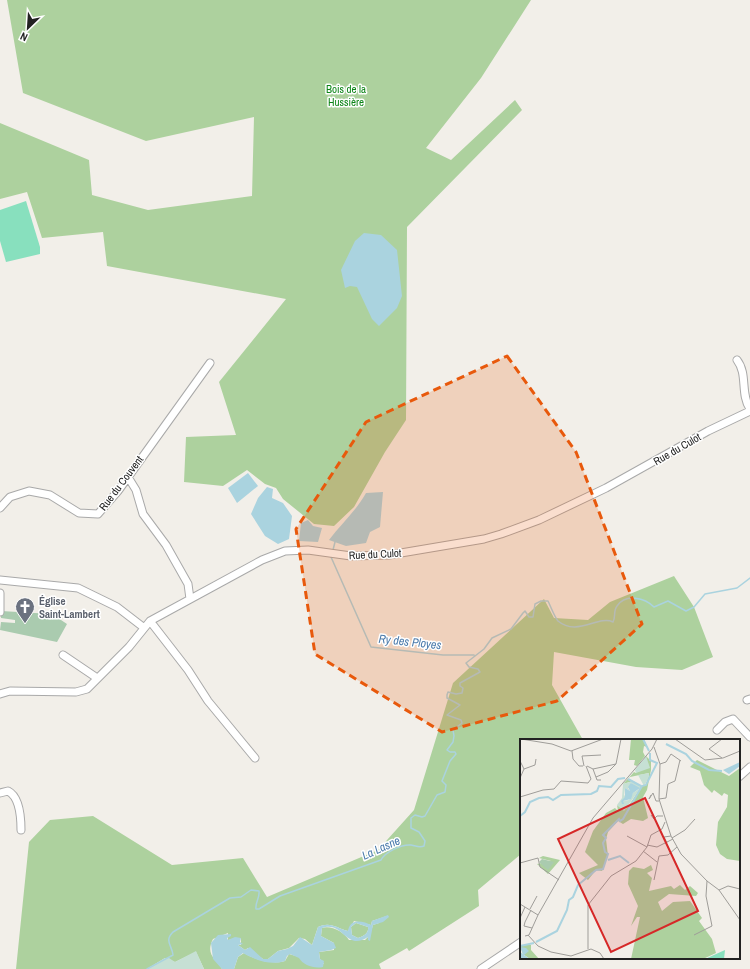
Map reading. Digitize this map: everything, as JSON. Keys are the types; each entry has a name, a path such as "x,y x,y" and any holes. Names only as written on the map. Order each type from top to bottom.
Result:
{"street":[{"name":"Rue du Culot","path":"0,694 10,691 27,690 76,692 86,689 139,635 143,627 150,621 262,560 285,551 308,550 351,556 375,556 446,546 501,534 539,520 606,488 708,431 750,410 746,401 742,368 737,360"},
{"name":"Rue du Couvent","path":"0,508 10,497 29,491 50,495 79,513 98,514 128,477 210,363"},
{"path":"128,477 136,490 143,514 166,545 188,584 190,599"},
{"path":"0,580 78,588 117,607 143,627"},
{"path":"0,593 0,612"},
{"path":"150,621 188,670 208,701 255,758"},
{"path":"63,655 97,678"},
{"path":"717,730 725,722 732,719 750,738"},
{"path":"740,776 750,767"},
{"path":"0,793 8,791 14,796 20,816 22,830"},
{"path":"481,969 520,943"}],"highlighted area":[{"path":"507,356 576,452 642,624 557,701 442,732 315,654 296,529 366,422"}],"green space":[{"name":"Bois de la Hussière","path":"7,0 531,0 481,78 426,148 451,160 515,100 522,110 407,227 406,420 385,452 354,507 334,526 314,524 283,499 276,488 265,484 247,470 223,486 184,482 186,437 236,435 219,382 286,299 107,266 103,232 42,238 27,192 0,199 0,123 89,160 92,195 148,210 252,196 254,117 146,141 23,93"},
{"path":"26,201 40,247 40,254 6,262 0,241 0,210"},
{"path":"674,576 694,607 713,657 682,670 636,667 554,652 552,685 582,739 520,739 520,855 478,890 479,906 409,951 407,948 379,964 381,969 234,969 238,957 244,953 269,962 285,961 289,954 324,964 320,959 319,952 334,950 334,943 321,936 322,928 333,928 344,934 349,940 365,940 370,935 373,925 379,923 387,916 372,921 371,925 354,921 348,931 330,925 322,925 318,927 312,945 305,939 299,938 289,948 278,951 268,959 263,959 248,948 245,950 238,945 241,945 241,938 228,940 228,933 213,939 210,949 212,956 222,969 204,969 196,952 175,962 165,958 147,969 16,969 29,842 50,820 93,816 172,865 243,858 267,897 378,850 414,810 453,683 544,599 554,618 588,620 610,602"},
{"path":"1,611 52,614 67,624 57,642 0,630 1,622 15,623 15,620 1,618"},
{"path":"356,923 368,927 366,934 358,938 352,935 351,927"},
{"path":"196,951 204,969 147,969 165,958 169,958 175,962"}],"water":[{"path":"364,233 381,235 397,250 402,296 397,308 379,326 372,319 357,287 350,286 345,288 341,270 355,241"},
{"path":"248,473 258,486 237,503 228,488"},
{"path":"267,487 273,489 272,498 283,503 292,516 289,539 278,544 265,536 251,514 258,498"},
{"path":"383,492 380,527 370,532 366,543 346,546 329,540 358,506 366,493"},
{"path":"308,520 313,526 322,528 318,542 299,541 301,523"},
{"path":"388,915 389,917 383,922 373,925 370,941 368,940 368,937 361,941 354,941 335,928 322,928 321,936 334,943 336,948 319,952 320,959 324,961 323,967 309,966 303,963 299,958 290,954 287,956 285,961 269,963 243,953 238,957 234,969 222,969 213,959 211,943 218,935 231,934 231,936 227,938 228,940 235,937 241,938 240,942 243,944 238,945 245,950 250,947 263,959 268,959 278,951 293,946 300,937 312,945 318,927 322,925 330,925 348,931 351,924 354,922 364,922 371,925 372,921","holes":["356,923 368,927 366,934 358,938 352,935 351,927"]}],"waterway":[{"name":"Ry des Ployes","path":"333,550 335,542"},
{"name":"Ry des Ployes","path":"331,557 371,647 443,655 474,655"},
{"name":"La Lasne","path":"147,969 173,955 169,943 170,935 173,932 230,898 241,897 251,890 259,891 256,907 256,909 259,909 280,896 381,860 390,851 399,847 407,845 419,847 424,846 425,841 419,832 411,828 411,818 415,815 422,817 425,816 437,795 445,792 446,785 442,781 450,761 456,754 455,752 450,752 447,750 453,742 453,730 462,723 461,720 447,715 460,705 447,698 448,692 456,694 462,693 463,688 460,686 460,683 480,672 478,669 469,667 466,663 484,649 492,638 511,629 525,611 529,617 533,617 535,604 541,601 548,601 558,621 572,627 580,627 601,621 613,622 617,606 625,599 641,599 654,607 668,601 686,611 694,607 705,594 737,588 750,578"}],"place":[{"name":"Église Saint-Lambert","path":"25,624"}]}
